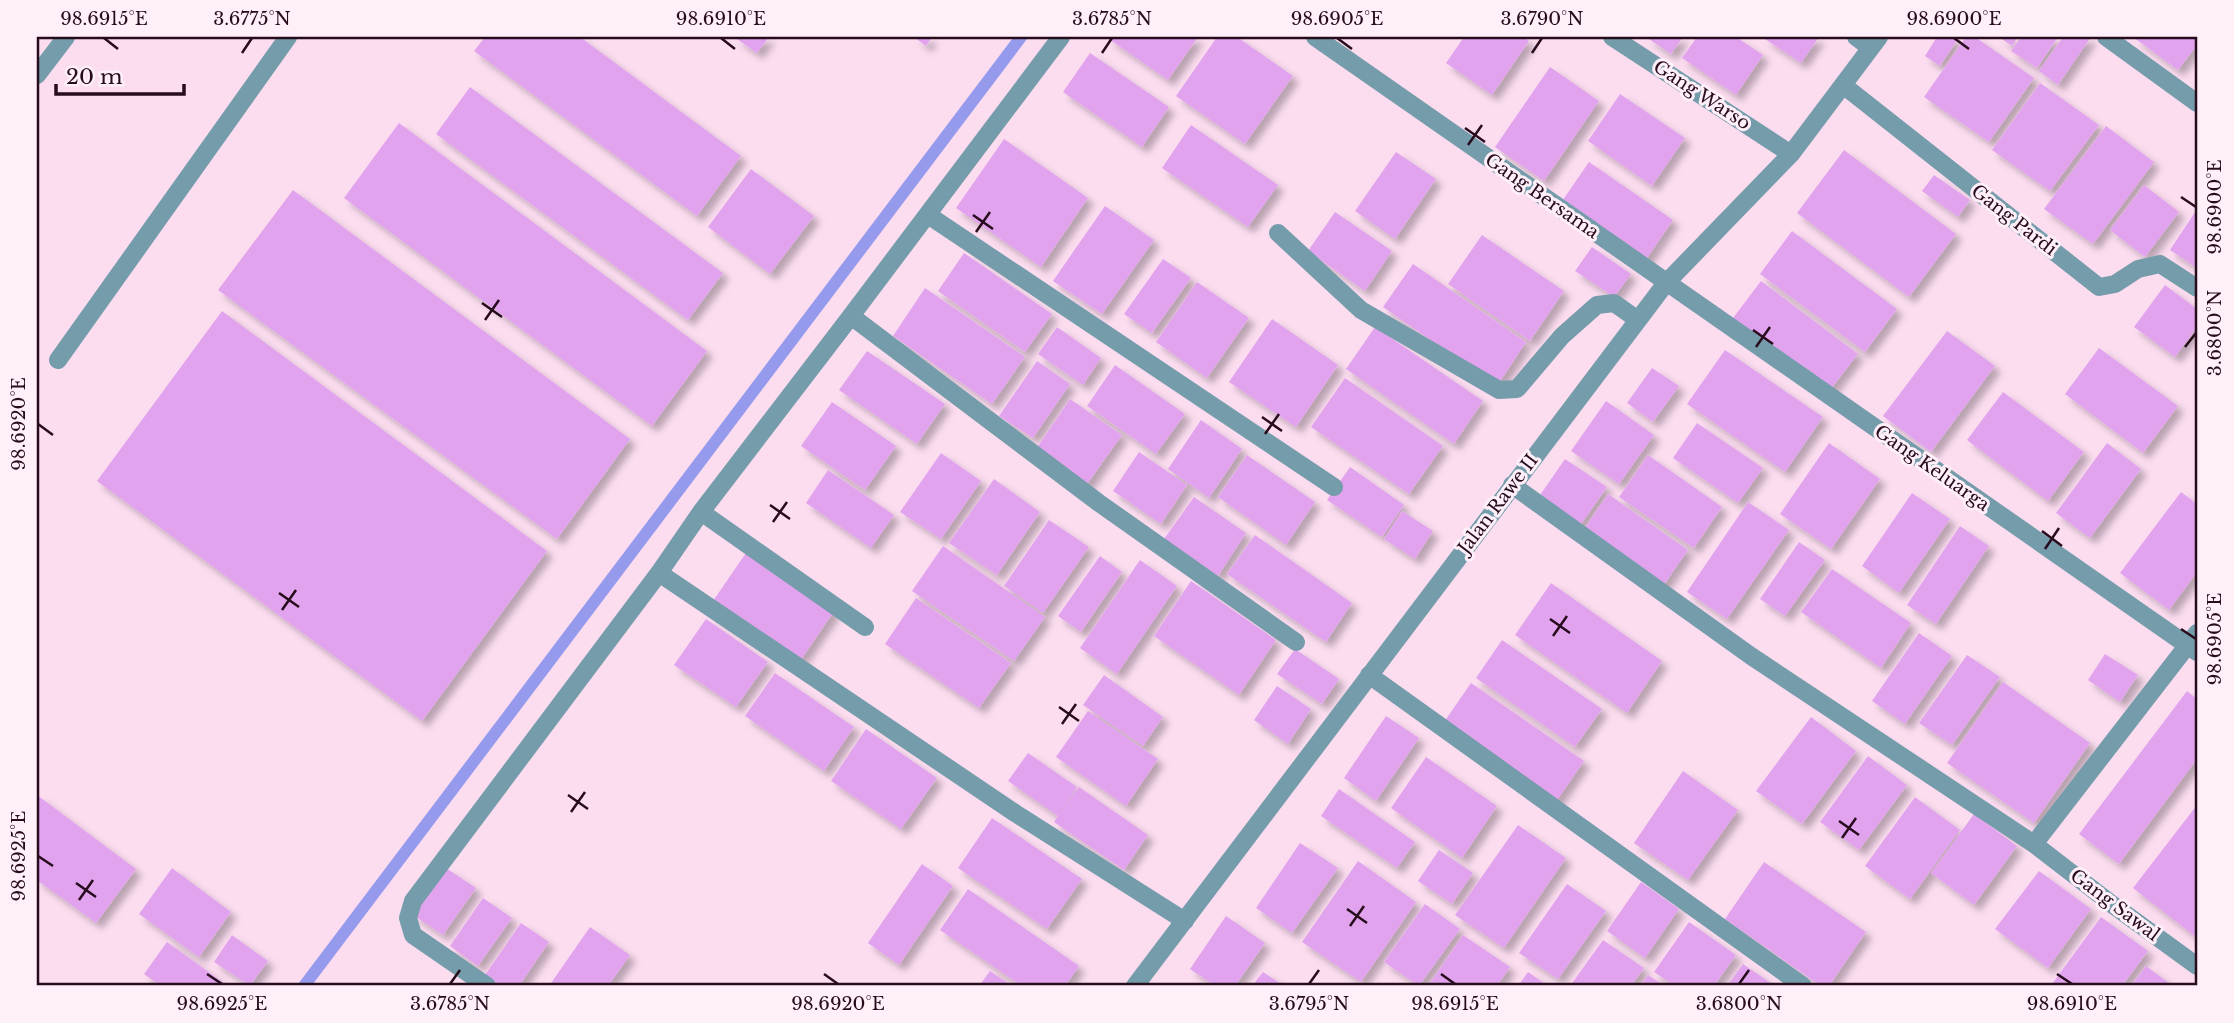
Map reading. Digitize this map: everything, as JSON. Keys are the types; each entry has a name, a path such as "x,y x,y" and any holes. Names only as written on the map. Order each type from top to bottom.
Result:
{"street":[{"path":"37,75 66,37"},
{"path":"58,360 288,37"},
{"path":"487,986 413,935 408,918 413,901 659,573 701,512 1061,37"},
{"name":"Gang Bersama","path":"1315,37 1666,283"},
{"name":"Gang Warso","path":"1612,37 1791,154"},
{"path":"1856,37 1875,42"},
{"path":"2106,37 2197,103"},
{"name":"Jalan Rawe II","path":"1135,986 1666,283 1791,154 1875,42"},
{"name":"Gang Pardi","path":"1843,85 2099,287 2115,284 2138,270 2160,264 2197,288"},
{"path":"928,215 1334,487"},
{"path":"1278,233 1361,310 1499,390 1517,389 1562,336 1597,305 1614,303 1638,320"},
{"name":"Gang Keluarga","path":"1666,283 2194,644"},
{"path":"851,316 1099,503 1296,642"},
{"name":"Gang Sawal","path":"1512,485 1751,656 2034,844 2197,966"},
{"path":"701,512 865,627"},
{"path":"659,573 1015,813 1185,920"},
{"path":"2034,844 2194,644"},
{"path":"1369,675 1803,986"}],"building":[{"path":"485,37 580,37 741,156 697,216 474,51"},
{"path":"734,37 769,37 757,53"},
{"path":"914,37 932,37 926,46"},
{"path":"1106,37 1198,37 1168,80"},
{"path":"1217,37 1237,37 1293,76 1245,144 1176,96"},
{"path":"1464,37 1524,37 1529,41 1492,95 1446,63"},
{"path":"1646,37 1683,37 1671,54"},
{"path":"1697,37 1736,37 1763,55 1736,95 1682,58"},
{"path":"1762,37 1819,37 1801,63"},
{"path":"1937,37 1959,37 1940,66 1925,56"},
{"path":"1966,37 1975,37 2034,78 1989,142 1924,97"},
{"path":"1999,37 2018,37 2012,46"},
{"path":"2021,37 2058,37 2037,68 2011,51"},
{"path":"2063,37 2091,37 2058,85 2039,71"},
{"path":"2133,37 2197,37 2197,45 2178,70"},
{"path":"1090,53 1169,107 1142,147 1063,92"},
{"path":"1550,67 1599,101 1544,181 1495,147"},
{"path":"2040,83 2099,125 2050,191 1992,150"},
{"path":"470,87 723,273 688,320 436,134"},
{"path":"1620,94 1685,138 1652,186 1588,141"},
{"path":"399,123 707,351 652,426 344,198"},
{"path":"1191,125 1278,185 1248,227 1162,168"},
{"path":"2106,126 2154,162 2093,244 2044,209"},
{"path":"1004,139 1088,198 1041,267 956,208"},
{"path":"1844,150 1956,234 1909,297 1797,213"},
{"path":"1396,152 1436,179 1395,239 1355,211"},
{"path":"1589,162 1673,220 1643,264 1558,207"},
{"path":"751,169 814,216 770,274 708,227"},
{"path":"1934,175 1970,200 1958,217 1922,191"},
{"path":"2144,185 2179,212 2145,257 2110,230"},
{"path":"293,190 630,439 557,539 218,290"},
{"path":"1105,206 1154,240 1102,314 1053,281"},
{"path":"2197,209 2197,268 2170,250"},
{"path":"1335,212 1392,251 1365,291 1308,251"},
{"path":"1792,231 1897,309 1865,352 1760,274"},
{"path":"1482,235 1564,291 1530,341 1448,284"},
{"path":"1592,247 1631,274 1614,297 1575,271"},
{"path":"964,253 1052,314 1025,352 938,291"},
{"path":"1163,259 1191,278 1152,333 1124,314"},
{"path":"1413,264 1526,342 1497,386 1383,307"},
{"path":"1761,281 1858,354 1830,390 1733,318"},
{"path":"1197,282 1249,318 1207,378 1156,342"},
{"path":"2165,285 2197,309 2197,327 2175,357 2134,327"},
{"path":"925,288 1025,357 992,404 893,336"},
{"path":"222,311 547,551 422,721 97,481"},
{"path":"1272,319 1338,365 1296,427 1229,382"},
{"path":"1057,327 1101,358 1083,385 1038,354"},
{"path":"1375,327 1483,401 1454,444 1346,369"},
{"path":"1947,331 1995,366 1931,452 1883,416"},
{"path":"2099,348 2178,406 2143,453 2065,394"},
{"path":"1725,350 1823,417 1785,472 1687,404"},
{"path":"867,351 945,404 917,444 839,390"},
{"path":"1037,361 1070,384 1033,438 999,416"},
{"path":"1115,365 1185,414 1156,454 1087,406"},
{"path":"1652,368 1679,386 1653,422 1627,403"},
{"path":"1345,378 1443,446 1409,494 1311,427"},
{"path":"2003,392 2084,452 2048,501 1967,440"},
{"path":"1070,399 1122,435 1085,487 1034,452"},
{"path":"1606,401 1654,435 1619,484 1571,451"},
{"path":"832,402 896,446 865,490 801,446"},
{"path":"1201,420 1242,449 1209,498 1168,469"},
{"path":"1697,423 1763,468 1738,503 1673,458"},
{"path":"1829,443 1880,479 1831,549 1780,514"},
{"path":"2107,443 2141,469 2090,538 2056,513"},
{"path":"1139,452 1187,485 1161,524 1113,491"},
{"path":"941,453 981,481 941,539 900,512"},
{"path":"1247,455 1315,502 1286,545 1218,497"},
{"path":"1648,455 1722,507 1694,548 1619,497"},
{"path":"1565,459 1607,487 1579,527 1538,498"},
{"path":"1350,467 1404,505 1382,537 1327,500"},
{"path":"828,470 894,515 871,548 806,503"},
{"path":"994,479 1040,512 997,575 949,543"},
{"path":"2181,492 2197,504 2197,572 2169,610 2120,573"},
{"path":"1912,493 1950,519 1899,593 1862,566"},
{"path":"1608,494 1688,550 1663,586 1583,531"},
{"path":"1194,497 1246,533 1218,576 1164,539"},
{"path":"1748,502 1789,530 1727,619 1687,592"},
{"path":"1402,511 1433,531 1415,559 1384,539"},
{"path":"1049,520 1089,547 1043,613 1004,586"},
{"path":"1960,526 1989,546 1936,624 1907,605"},
{"path":"1255,535 1352,603 1326,642 1227,574"},
{"path":"1799,542 1825,560 1785,616 1760,599"},
{"path":"943,546 1045,617 1014,661 912,591"},
{"path":"748,550 835,610 800,661 713,601"},
{"path":"1100,556 1122,572 1081,632 1058,616"},
{"path":"1140,560 1177,586 1117,674 1080,648"},
{"path":"1832,569 1911,623 1881,668 1801,612"},
{"path":"1191,581 1276,640 1239,695 1154,636"},
{"path":"1551,583 1662,661 1627,713 1515,635"},
{"path":"916,598 1011,663 979,708 885,644"},
{"path":"706,619 768,662 736,707 674,665"},
{"path":"1919,633 1952,656 1905,724 1872,701"},
{"path":"1502,640 1602,709 1575,747 1476,678"},
{"path":"1295,649 1339,679 1322,704 1277,674"},
{"path":"2105,654 2138,675 2120,702 2088,680"},
{"path":"1967,655 2000,677 1952,745 1919,723"},
{"path":"775,673 854,727 824,771 745,716"},
{"path":"1104,675 1163,717 1143,746 1083,705"},
{"path":"2003,682 2090,743 2034,823 1947,763"},
{"path":"1471,683 1584,761 1555,803 1442,725"},
{"path":"1277,686 1311,709 1288,744 1254,720"},
{"path":"2187,691 2197,699 2197,759 2119,864 2079,834"},
{"path":"1088,711 1158,759 1126,806 1056,757"},
{"path":"1386,716 1419,738 1376,801 1344,778"},
{"path":"1811,717 1856,751 1802,824 1756,791"},
{"path":"866,729 937,778 901,829 831,781"},
{"path":"1028,753 1077,787 1063,808 1079,787 1148,835 1124,870 1054,822 1058,816 1008,781"},
{"path":"1868,756 1907,785 1859,850 1820,822"},
{"path":"1426,757 1497,806 1462,858 1391,808"},
{"path":"1683,771 1738,810 1688,880 1634,843"},
{"path":"1339,789 1415,842 1397,868 1321,816"},
{"path":"37,795 136,869 96,923 37,880"},
{"path":"1915,797 1960,830 1910,899 1865,866"},
{"path":"2197,805 2197,938 2133,888"},
{"path":"1974,814 2017,846 1974,905 1931,873"},
{"path":"992,818 1082,879 1047,929 958,868"},
{"path":"1518,825 1566,858 1504,948 1455,915"},
{"path":"1300,843 1338,868 1292,933 1256,908"},
{"path":"1439,850 1473,873 1452,904 1418,881"},
{"path":"1358,861 1416,902 1361,982 1302,942"},
{"path":"1764,862 1866,932 1829,986 1821,986 1725,919"},
{"path":"922,864 953,886 899,965 868,943"},
{"path":"172,868 231,912 199,957 139,914"},
{"path":"446,868 476,888 443,935 413,915"},
{"path":"2039,871 2091,909 2048,968 1995,929"},
{"path":"1641,882 1679,909 1645,958 1607,931"},
{"path":"1567,884 1606,911 1558,979 1519,953"},
{"path":"968,889 1079,966 1065,986 1022,986 940,930"},
{"path":"483,898 512,918 478,966 450,946"},
{"path":"1425,904 1460,929 1419,986 1384,962"},
{"path":"1226,916 1265,943 1235,986 1215,986 1190,969"},
{"path":"2101,917 2148,951 2122,986 2054,986 2052,984"},
{"path":"1689,922 1736,955 1714,986 1675,986 1654,972"},
{"path":"521,923 549,942 519,986 501,986 485,975"},
{"path":"590,927 630,955 608,986 549,986"},
{"path":"232,935 268,961 250,986 214,962"},
{"path":"1463,935 1510,967 1497,986 1428,986"},
{"path":"1603,940 1644,968 1631,986 1570,986"},
{"path":"167,942 228,986 161,986 144,974"},
{"path":"1743,964 1775,986 1727,986"},
{"path":"2146,966 2173,986 2131,986"},
{"path":"990,971 1012,986 979,986"},
{"path":"1263,972 1284,986 1252,986"},
{"path":"1528,972 1548,986 1518,986"},
{"path":"1648,975 1665,986 1640,986"}],"waterway":[{"path":"304,986 1021,37"}]}
